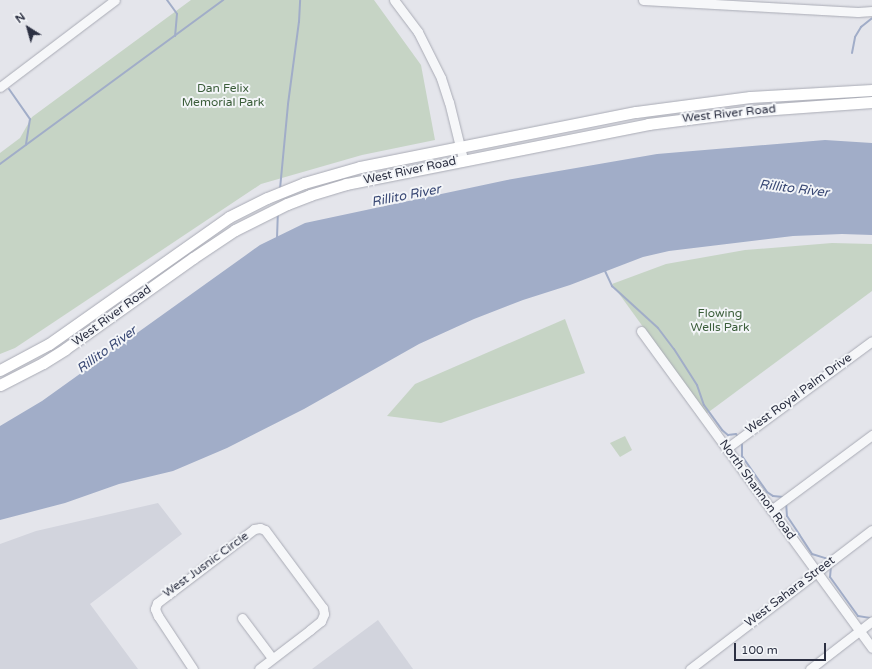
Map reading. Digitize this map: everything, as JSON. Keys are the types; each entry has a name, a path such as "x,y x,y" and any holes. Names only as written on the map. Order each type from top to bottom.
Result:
{"main road":[{"name":"West River Road","path":"0,370 49,344 229,217 288,189 353,168 636,112 750,97 872,90"},
{"name":"West River Road","path":"1,382 65,349 235,230 287,204 346,184 463,159 648,124 710,115 872,102"}],"street":[{"path":"0,86 115,0"},
{"path":"394,0 418,32 441,78 449,102 463,159"},
{"path":"643,0 858,12 872,11"},
{"name":"North Shannon Road","path":"641,331 872,648"},
{"name":"West Royal Palm Drive","path":"727,448 872,341"},
{"path":"771,510 872,435"},
{"name":"West Jusnic Circle","path":"193,669 158,616 153,605 160,598 171,593 260,525 323,608 326,616 310,630 258,669"},
{"name":"West Sahara Street","path":"690,669 872,530"},
{"path":"242,618 272,658"},
{"path":"810,669 872,621"}],"shaded area":[{"path":"158,503 182,534 90,604 138,669 0,669 0,544 36,531"},
{"path":"378,620 413,669 312,669"}],"green space":[{"name":"Dan Felix Memorial Park","path":"191,0 374,0 421,65 435,140 362,155 261,184 15,348 0,354 0,153 20,138 32,117"},
{"name":"Flowing Wells Park","path":"832,243 872,244 872,291 706,414 612,284 666,264 745,250"},
{"path":"565,319 585,373 441,423 387,416 415,384"},
{"path":"625,436 632,450 620,457 610,443"}],"water":[{"name":"Rillito River","path":"825,140 872,143 872,235 842,234 793,236 669,251 643,257 474,319 419,344 304,409 227,448 173,471 119,484 65,503 0,520 0,426 42,401 260,245 305,223 507,180 657,154"}],"waterway":[{"path":"167,0 177,14 175,36"},
{"path":"0,164 223,0"},
{"path":"280,189 288,104 299,22 300,0"},
{"path":"852,53 855,37 861,27 872,18"},
{"path":"9,89 30,119 26,145"},
{"path":"277,238 278,213"},
{"path":"605,271 612,286 658,328 674,349 697,385 704,405 722,430 728,435 736,434 738,437"},
{"path":"741,440 742,456 767,492 773,496 783,497"},
{"path":"786,502 787,516 812,554 825,558 827,561"},
{"path":"831,566 830,577 858,616 870,618"}]}
